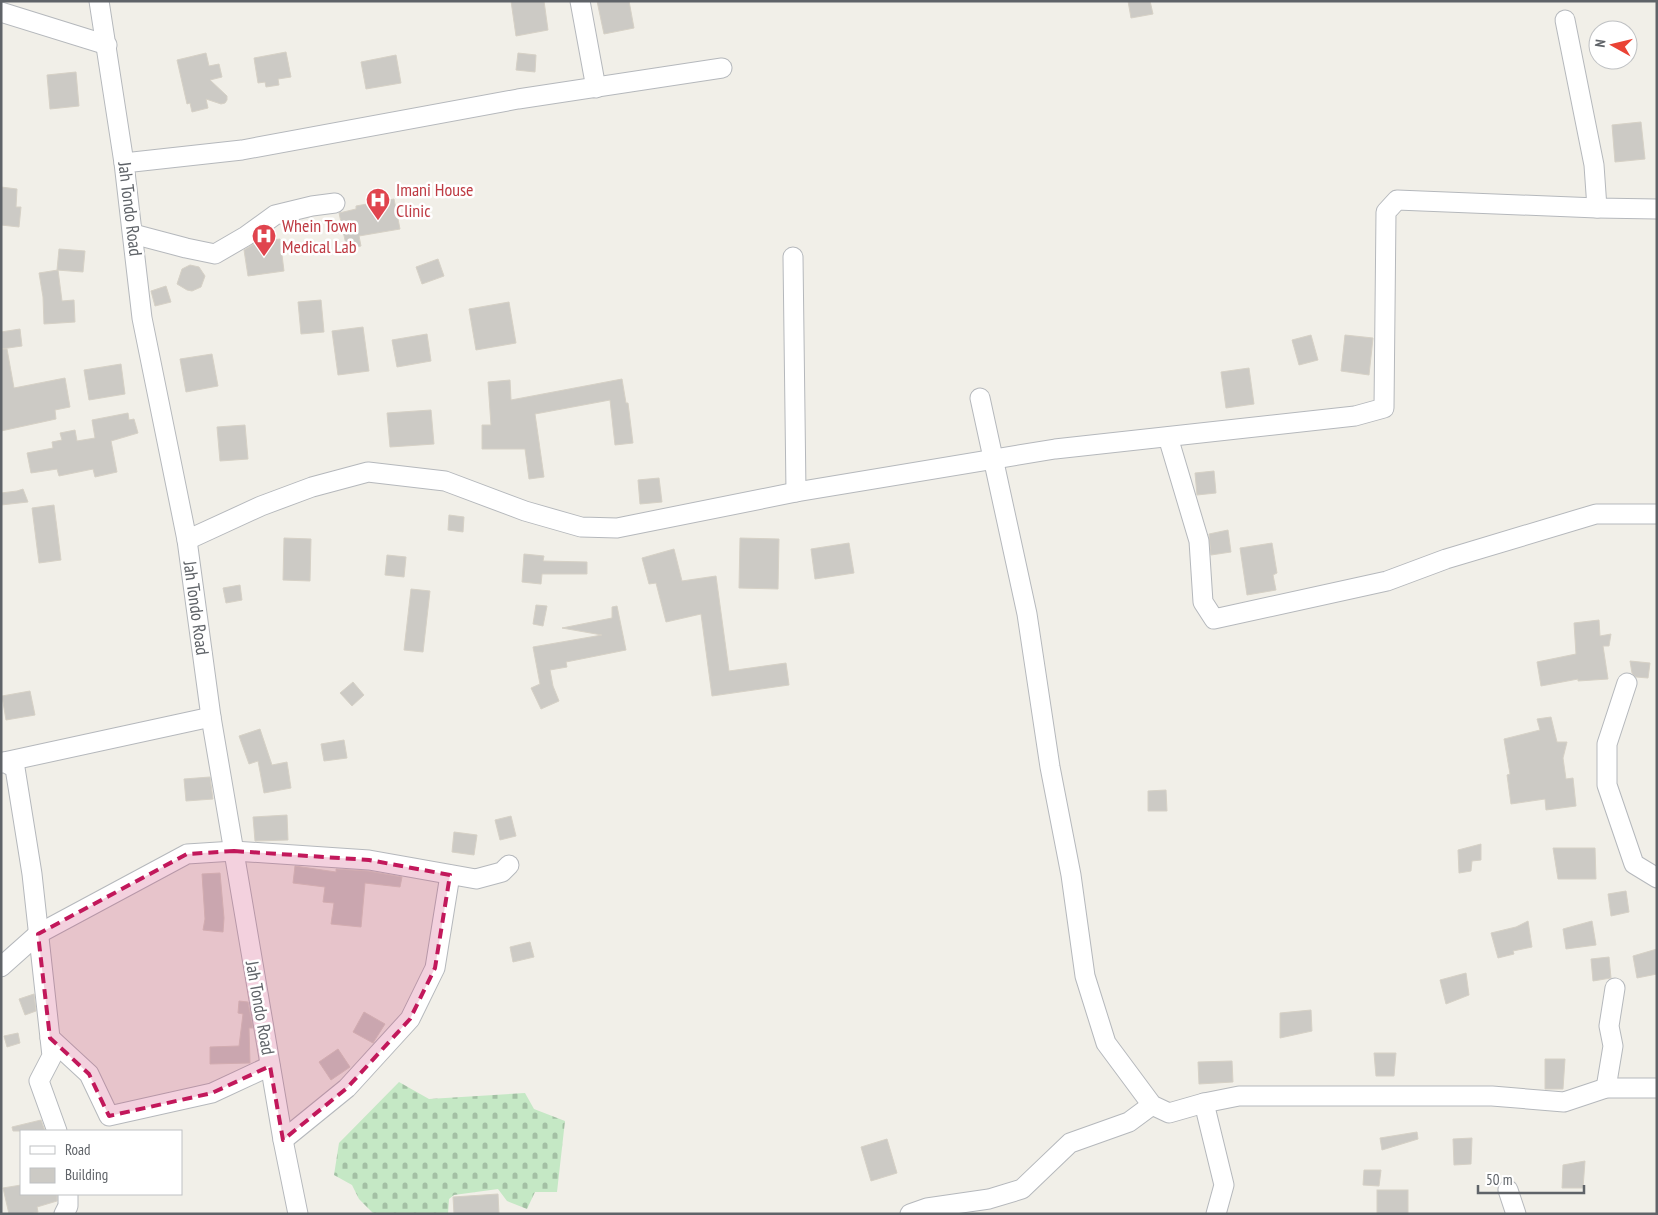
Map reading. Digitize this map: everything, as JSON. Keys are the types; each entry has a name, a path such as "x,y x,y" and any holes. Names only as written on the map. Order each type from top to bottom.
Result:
{"street":[{"name":"Jah Tondo Road","path":"99,1 124,163 142,318 187,540 211,717 270,1066 298,1214"},
{"path":"580,1 596,88"},
{"path":"1,12 107,44"},
{"path":"1565,20 1594,165 1597,208"},
{"path":"124,163 242,150 518,99 722,68"},
{"path":"187,540 261,506 312,487 368,472 445,482 525,511 581,527 617,528 796,492 1055,449 1355,416 1384,408 1386,212 1397,200 1657,209"},
{"path":"133,234 215,254 246,236 275,215 312,206 335,203"},
{"path":"793,257 796,492"},
{"path":"980,398 1027,614 1050,767 1071,875 1085,976 1106,1043 1152,1104 1170,1113 1204,1103 1239,1096 1492,1096 1564,1102 1606,1088 1657,1088"},
{"path":"1168,437 1199,542 1203,602 1214,619 1387,581 1446,559 1596,514 1657,514"},
{"path":"1627,683 1607,744 1607,785 1634,864 1657,878"},
{"path":"3,762 211,717"},
{"path":"3,762 15,768 32,874 52,1056 39,1081 57,1130"},
{"path":"1,967 38,934 186,854 234,851 369,860 476,879 502,872 509,865"},
{"path":"1634,864 1657,860"},
{"path":"283,1140 347,1088 410,1019 435,968 450,875"},
{"path":"1606,1088 1613,1046 1609,1026 1615,988"},
{"path":"50,1038 89,1074 109,1116 212,1093 270,1066"},
{"path":"1204,1103 1224,1184 1216,1214"},
{"path":"910,1214 927,1208 989,1199 1022,1188 1070,1143 1129,1122 1152,1104"},
{"path":"1508,1190 1516,1214"},
{"path":"64,1214 68,1206 68,1195"}],"highlighted area":[{"path":"234,851 369,860 450,875 435,968 410,1019 347,1088 283,1140 270,1066 212,1093 109,1116 89,1074 50,1038 38,934 187,854"}],"green space":[{"path":"399,1082 429,1099 525,1093 534,1109 565,1121 557,1192 535,1192 527,1209 507,1201 498,1189 454,1195 449,1199 448,1214 374,1214 359,1199 352,1185 334,1175 339,1143"}],"building":[{"path":"511,1 544,1 548,30 516,36"},
{"path":"597,1 629,1 634,28 604,34"},
{"path":"1128,1 1150,1 1153,14 1131,18"},
{"path":"286,52 291,77 278,79 279,85 266,87 265,82 258,83 254,58"},
{"path":"206,53 209,66 219,64 222,77 210,80 227,96 227,100 221,104 206,99 208,108 192,112 190,103 187,104 177,60"},
{"path":"518,53 536,55 535,72 516,70"},
{"path":"396,55 401,83 366,89 361,62"},
{"path":"76,72 79,106 50,109 47,75"},
{"path":"1641,122 1645,159 1615,162 1612,125"},
{"path":"1,187 17,189 16,207 21,207 19,227 1,225"},
{"name":"Imani House Clinic","path":"394,199 400,229 359,236 361,246 347,249 339,213 356,209 356,206"},
{"name":"Whein Town Medical Lab","path":"280,239 284,271 248,276 244,250 257,242"},
{"path":"59,249 85,251 83,272 57,270"},
{"path":"438,259 444,276 422,284 416,267"},
{"path":"190,265 199,267 205,276 201,287 192,291 177,284 182,269"},
{"path":"58,270 62,301 74,300 75,322 44,324 43,297 39,273"},
{"path":"166,286 171,302 155,306 151,291"},
{"path":"321,300 324,332 301,334 298,302"},
{"path":"509,302 516,343 476,350 469,309"},
{"path":"363,327 369,371 338,375 332,331"},
{"path":"20,329 22,346 1,349 1,332"},
{"path":"427,334 431,361 397,367 392,340"},
{"path":"1311,335 1318,360 1299,365 1292,340"},
{"path":"1345,335 1373,338 1369,375 1341,371"},
{"path":"1,349 7,349 14,388 65,378 70,407 55,410 56,419 1,431"},
{"path":"212,354 218,386 186,392 180,359"},
{"path":"121,364 125,394 89,400 84,370"},
{"path":"1249,368 1254,404 1226,408 1221,372"},
{"path":"622,379 626,403 628,403 633,443 615,445 610,400 535,414 544,477 529,479 525,449 482,449 482,425 491,425 488,382 510,380 511,400"},
{"path":"431,410 434,444 390,447 387,413"},
{"path":"128,413 129,420 134,419 138,433 111,441 117,472 95,477 93,469 59,476 57,469 31,473 27,453 53,448 52,442 62,440 60,433 75,430 77,441 95,438 92,420"},
{"path":"245,425 248,459 220,461 217,427"},
{"path":"1214,471 1216,493 1197,495 1195,473"},
{"path":"659,478 662,502 640,504 638,480"},
{"path":"23,489 28,502 1,505 1,493"},
{"path":"54,505 61,560 39,563 32,508"},
{"path":"449,515 464,517 463,532 448,530"},
{"path":"1228,530 1231,552 1211,555 1209,534"},
{"path":"284,538 311,539 310,581 283,580"},
{"path":"740,538 779,539 778,589 739,588"},
{"path":"849,543 854,573 815,579 811,549"},
{"path":"1272,543 1277,573 1273,575 1276,590 1247,595 1240,548"},
{"path":"674,549 682,581 716,576 729,671 786,663 789,685 712,696 701,614 666,622 656,583 649,584 642,558"},
{"path":"524,554 544,556 543,561 587,562 587,574 542,574 541,584 522,582"},
{"path":"387,555 406,557 404,577 385,575"},
{"path":"240,585 242,600 226,603 223,588"},
{"path":"411,589 430,591 423,652 404,650"},
{"path":"536,605 547,606 543,626 533,624"},
{"path":"617,606 626,650 566,662 567,667 550,670 553,686 559,701 541,709 531,688 540,684 533,647 602,635 562,628 612,618 612,607"},
{"path":"1599,620 1600,636 1611,634 1609,646 1603,646 1608,679 1578,681 1578,679 1541,686 1537,662 1576,654 1574,623"},
{"path":"1630,661 1650,663 1648,678 1636,677 1632,673"},
{"path":"353,682 364,695 352,706 340,693"},
{"path":"30,691 35,715 6,720 2,696"},
{"path":"1551,717 1557,742 1567,742 1563,758 1566,779 1573,778 1576,806 1546,810 1545,799 1511,804 1507,775 1510,774 1504,739 1540,730 1537,719"},
{"path":"260,729 272,765 287,762 291,788 264,793 258,761 249,764 239,736"},
{"path":"344,740 347,758 324,761 321,744"},
{"path":"210,777 213,799 186,801 184,779"},
{"path":"1166,790 1167,811 1148,811 1148,791"},
{"path":"287,815 288,840 255,841 253,817"},
{"path":"511,816 516,836 500,840 495,820"},
{"path":"454,832 477,835 474,855 452,852"},
{"path":"1481,844 1481,860 1472,861 1471,871 1459,873 1458,850"},
{"path":"1553,848 1595,848 1596,879 1558,879"},
{"path":"295,866 336,872 336,869 368,871 402,877 400,887 365,883 361,927 331,924 334,903 323,902 325,887 293,883"},
{"path":"220,873 224,918 223,932 203,930 205,919 202,874"},
{"path":"1626,891 1629,912 1611,916 1608,894"},
{"path":"1528,921 1532,947 1513,951 1514,954 1498,958 1491,933 1516,927"},
{"path":"1592,921 1596,945 1566,949 1563,929"},
{"path":"530,942 534,957 513,962 510,947"},
{"path":"1657,949 1657,974 1637,978 1633,956"},
{"path":"1609,957 1611,978 1593,981 1591,959"},
{"path":"1466,973 1469,995 1446,1004 1440,980"},
{"path":"34,994 36,1011 25,1015 19,999"},
{"path":"239,1001 248,1002 253,1028 249,1028 250,1063 210,1064 210,1047 239,1046 243,1014 238,1013"},
{"path":"1311,1010 1312,1031 1280,1038 1280,1013"},
{"path":"364,1012 385,1024 373,1043 353,1032"},
{"path":"18,1033 20,1043 7,1047 4,1036"},
{"path":"338,1049 350,1067 331,1080 319,1062"},
{"path":"1374,1053 1396,1053 1394,1076 1376,1076"},
{"path":"1545,1059 1565,1059 1563,1089 1545,1089"},
{"path":"1232,1061 1233,1082 1199,1084 1198,1062"},
{"path":"41,1120 45,1130 13,1131 12,1127"},
{"path":"1417,1132 1418,1139 1382,1150 1380,1138"},
{"path":"1472,1138 1471,1164 1454,1165 1453,1139"},
{"path":"887,1139 897,1173 871,1181 861,1147"},
{"path":"1585,1161 1583,1188 1562,1188 1563,1165"},
{"path":"1364,1170 1381,1170 1379,1186 1363,1185"},
{"path":"20,1185 20,1195 57,1195 57,1201 37,1207 38,1212 9,1214 3,1188"},
{"path":"1377,1190 1408,1190 1408,1214 1377,1214"},
{"path":"498,1194 499,1214 454,1214 453,1197"}],"place":[{"name":"Imani House Clinic","path":"378,221"},
{"name":"Whein Town Medical Lab","path":"264,257"}]}
